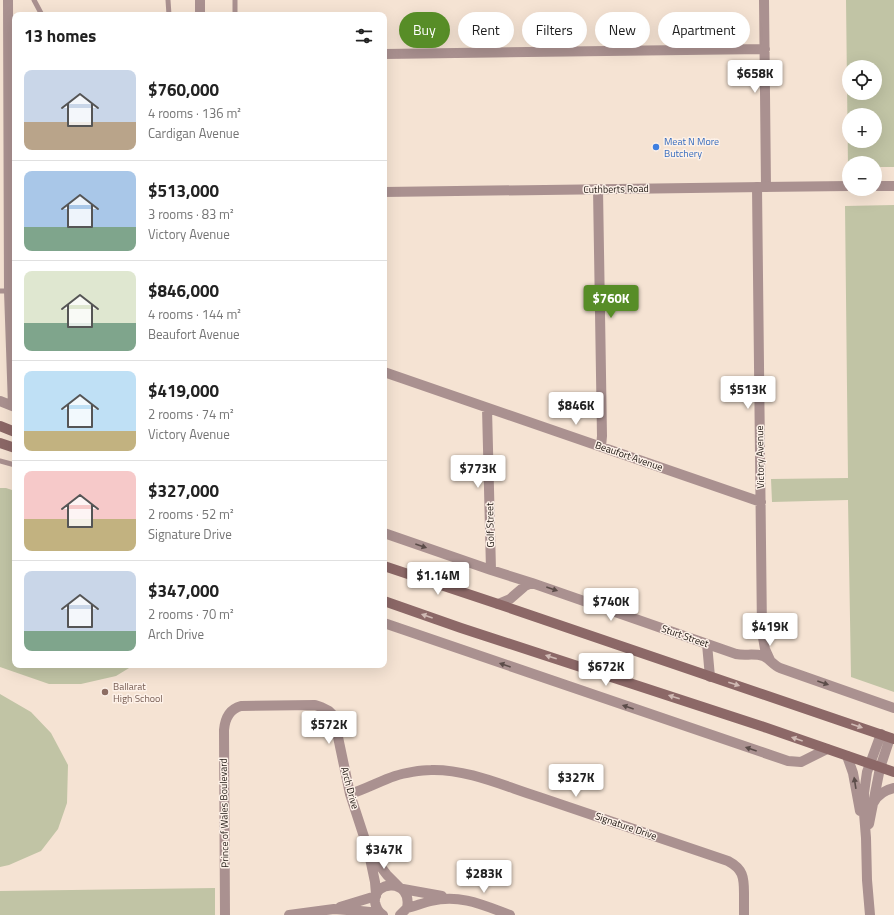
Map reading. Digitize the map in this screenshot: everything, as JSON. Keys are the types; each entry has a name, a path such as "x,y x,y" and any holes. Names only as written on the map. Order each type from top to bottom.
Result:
{"main road":[{"path":"0,426 12,431"},
{"path":"0,443 12,447"},
{"path":"387,567 889,737"},
{"path":"387,602 894,772"}],"street":[{"path":"8,0 5,291 12,342"},
{"path":"200,0 200,12"},
{"name":"Victory Avenue","path":"753,654 761,639 762,632 760,502 762,187 765,49 764,0"},
{"path":"387,54 765,49"},
{"name":"Cuthberts Road","path":"387,192 842,186"},
{"path":"882,186 894,186"},
{"path":"598,189 602,436 600,446"},
{"name":"Beaufort Avenue","path":"387,373 760,502"},
{"path":"0,402 12,405"},
{"name":"Golf Street","path":"488,408 491,570"},
{"name":"Sturt Street","path":"387,534 707,644 739,654 763,656 784,670 894,708"},
{"path":"498,604 510,599 525,586 532,583"},
{"path":"387,624 788,761 800,762 827,749"},
{"name":"Victory Avenue","path":"762,632 765,649 770,660"},
{"path":"707,644 710,677"},
{"name":"Arch Drive","path":"230,713 236,708 247,706 312,705 321,707 333,715 336,723 350,794 368,849 376,882 375,904 377,909 382,914"},
{"name":"Prince of Wales Boulevard","path":"225,915 223,734 225,722 230,713"},
{"path":"870,915 867,880 864,793 870,764 889,737"},
{"path":"866,836 880,768 889,737"},
{"path":"847,756 852,770 866,836"},
{"name":"Signature Drive","path":"350,794 397,775 426,770 446,770 473,775 728,861 736,866 742,875 744,884 744,915"},
{"path":"871,810 878,796 884,791 894,788"},
{"name":"Arch Drive","path":"368,849 384,871 401,888"},
{"path":"289,915 334,909 376,895 378,891 390,885 451,898 463,899 510,915"},
{"path":"401,888 408,901 404,912"},
{"path":"404,912 429,901 451,898"},
{"path":"334,909 382,914"}],"lane":[{"path":"34,0 40,12"},
{"path":"168,0 169,12"},
{"path":"235,0 235,12"},
{"path":"0,460 12,464"}],"green space":[{"path":"846,0 894,0 894,167 882,167 882,156 848,156 848,148 882,148 882,108 847,108 847,100 882,100 882,60 847,60"},
{"path":"894,205 894,692 851,677 848,500 772,502 771,479 848,478 845,206"},
{"path":"0,488 6,488 12,490 12,668 129,668 116,676 81,684 49,684 0,667"},
{"path":"0,694 31,712 51,733 68,765 67,803 58,829 41,851 9,865 0,867"},
{"path":"215,888 215,915 0,915 0,891"}],"place":[{"name":"Meat N More Butchery","path":"656,147"},
{"name":"Ballarat High School","path":"105,692"}]}
